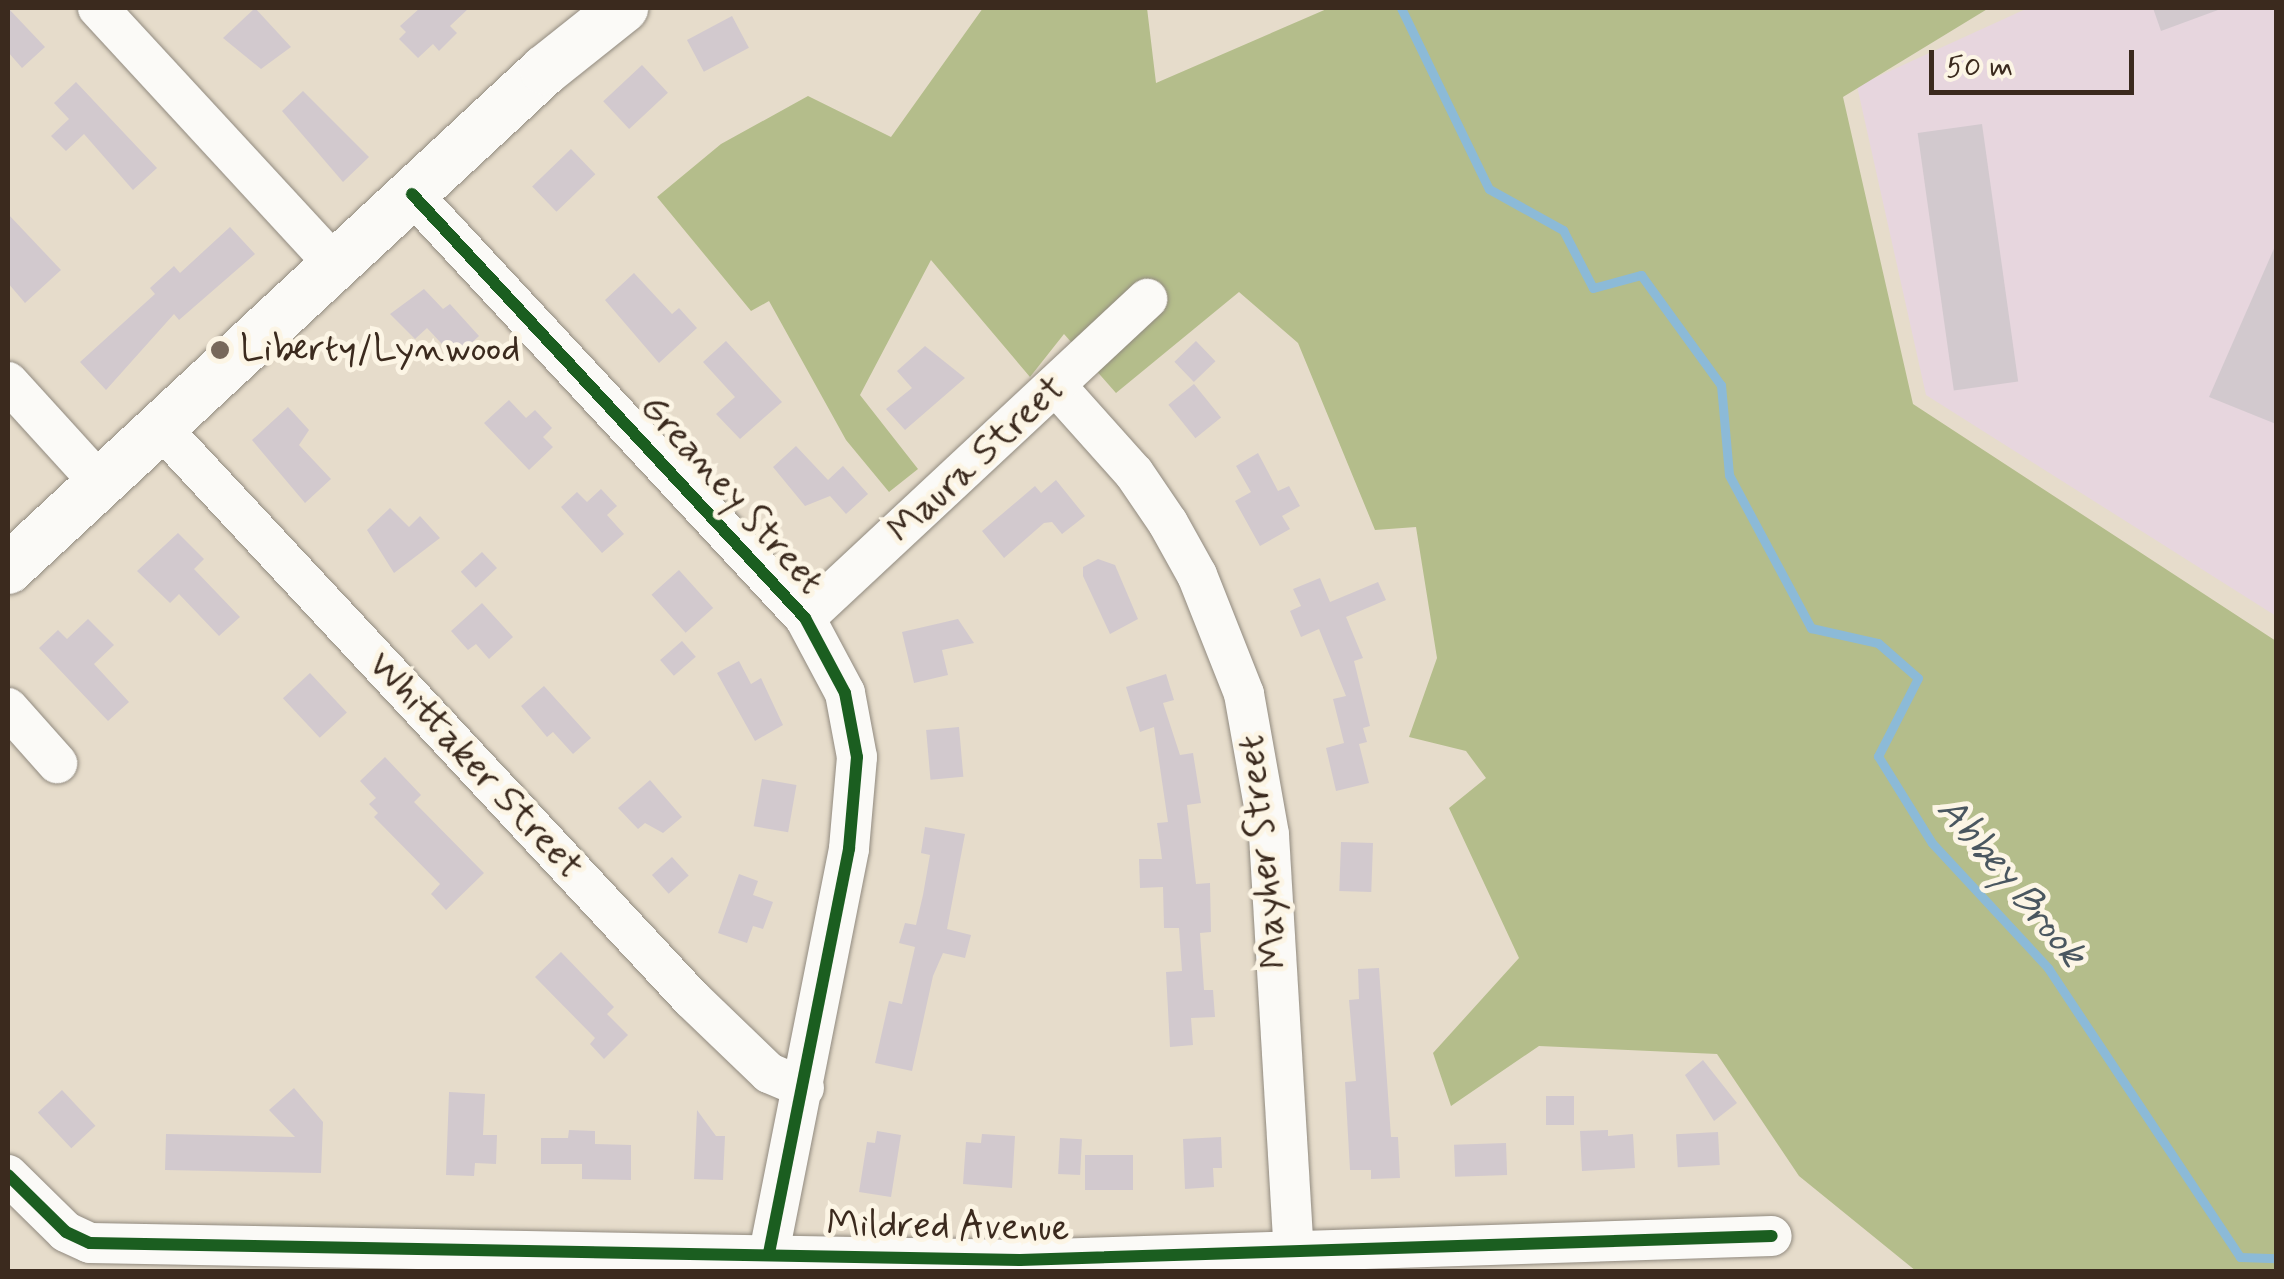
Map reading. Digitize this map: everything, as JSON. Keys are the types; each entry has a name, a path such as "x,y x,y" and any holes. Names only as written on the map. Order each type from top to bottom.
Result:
{"main road":[{"path":"8,568 412,194 623,8"}],"street":[{"path":"98,8 335,265"},
{"name":"Greaney Street","path":"412,194 805,618 845,693 857,757 849,849 769,1254"},
{"name":"Maura Street","path":"805,618 1058,387 1146,299"},
{"path":"8,382 100,483"},
{"name":"Mayher Street","path":"1058,387 1168,523 1204,590 1244,694 1268,835 1294,1253"},
{"name":"Whittaker Street","path":"160,428 692,999 769,1073 804,1088"},
{"path":"8,708 56,762"},
{"name":"Mildred Avenue","path":"8,1175 66,1232 90,1242 769,1254 945,1266 1772,1236"}],"shaded area":[{"path":"2028,8 2276,8 2276,616 1926,395 1857,86"}],"green space":[{"path":"983,8 1147,8 1156,83 1329,8 1989,8 1843,97 1913,404 2276,641 2276,1271 1916,1271 1799,1176 1717,1054 1539,1046 1451,1106 1433,1053 1519,958 1449,808 1486,778 1466,751 1409,737 1437,658 1416,527 1375,530 1298,343 1239,292 1116,393 1064,334 1030,377 931,260 860,395 918,469 889,492 846,440 769,301 751,311 657,197 721,144 808,96 891,137"}],"building":[{"path":"8,8 45,47 22,68 8,52"},
{"path":"255,8 291,47 261,69 223,38"},
{"path":"420,8 469,8 450,26 457,33 439,51 433,44 418,58 399,39 406,32 400,26"},
{"path":"2153,8 2218,8 2218,10 2161,31"},
{"path":"732,16 749,48 704,72 687,40"},
{"path":"642,65 668,93 629,129 603,101"},
{"path":"76,82 157,168 133,190 84,134 66,151 51,136 69,119 54,103"},
{"path":"303,91 369,157 343,182 282,111"},
{"path":"1982,124 2018,381 1954,391 1918,133"},
{"path":"571,149 595,174 556,212 532,187"},
{"path":"8,214 61,270 25,303 8,283"},
{"path":"230,227 255,254 179,320 174,314 106,390 80,362 155,294 150,288 174,266 180,273"},
{"path":"2276,244 2276,424 2209,397"},
{"path":"634,273 672,314 679,308 697,328 659,363 605,300"},
{"path":"424,289 443,309 450,304 479,336 455,358 427,328 415,339 390,314"},
{"path":"726,341 782,402 740,439 716,414 735,397 703,362"},
{"path":"1196,341 1215,361 1194,382 1174,362"},
{"path":"925,346 965,378 905,430 886,409 912,388 897,371"},
{"path":"1194,384 1221,417 1195,438 1168,405"},
{"path":"509,400 526,418 535,410 552,428 543,437 553,447 529,470 484,423"},
{"path":"288,407 309,430 299,445 331,479 305,503 252,440"},
{"path":"796,446 828,480 843,466 868,494 846,514 830,496 805,506 773,467"},
{"path":"1258,453 1278,491 1289,486 1300,506 1282,516 1290,529 1260,546 1235,501 1251,492 1236,466"},
{"path":"1056,480 1085,516 1062,534 1052,522 1044,523 1004,558 982,531 1035,486 1041,493"},
{"path":"601,489 617,506 607,515 624,534 602,553 561,507 577,492 587,502"},
{"path":"390,508 409,527 420,516 440,538 394,573 367,530"},
{"path":"178,533 204,559 194,569 240,617 219,636 179,594 170,603 137,571"},
{"path":"482,552 497,568 476,588 461,572"},
{"path":"1098,559 1115,565 1138,619 1110,634 1083,576 1083,567"},
{"path":"679,570 713,608 686,633 652,595"},
{"path":"1320,578 1330,602 1378,582 1386,600 1346,617 1363,658 1354,661 1370,726 1363,728 1367,742 1359,744 1369,783 1336,791 1326,748 1344,743 1333,699 1346,696 1319,629 1301,637 1290,611 1301,606 1293,589"},
{"path":"482,603 513,637 489,659 476,644 468,650 451,631"},
{"path":"88,619 114,645 94,664 129,702 108,721 39,648 58,630 67,639"},
{"path":"958,619 974,643 942,650 948,675 914,683 902,632"},
{"path":"682,641 696,657 674,676 660,660"},
{"path":"739,661 751,684 761,678 783,725 755,741 717,673"},
{"path":"310,673 347,712 320,738 283,698"},
{"path":"1166,674 1174,700 1163,703 1180,755 1193,753 1201,803 1187,805 1196,884 1210,883 1211,932 1200,933 1204,990 1213,990 1215,1017 1191,1018 1193,1045 1170,1047 1166,972 1182,971 1179,928 1164,928 1163,887 1140,888 1139,859 1162,859 1157,823 1168,822 1154,727 1140,732 1126,687"},
{"path":"544,686 591,738 573,754 553,732 547,737 521,706"},
{"path":"959,727 963,777 930,780 926,730"},
{"path":"385,757 421,795 414,802 484,873 446,910 431,894 440,884 374,817 378,813 369,804 376,798 360,781"},
{"path":"762,779 796,785 788,832 754,826"},
{"path":"650,780 682,817 663,833 645,823 638,829 618,808"},
{"path":"925,827 965,834 947,929 971,935 965,958 943,953 933,976 912,1071 875,1063 889,1001 902,1004 915,947 899,943 905,923 916,925 923,895 930,855 921,853"},
{"path":"1341,842 1373,843 1371,892 1339,891"},
{"path":"672,857 689,876 669,894 652,875"},
{"path":"739,874 758,881 753,895 773,902 763,929 753,926 747,943 718,933"},
{"path":"561,952 614,1007 607,1014 628,1035 604,1059 590,1044 595,1038 535,977"},
{"path":"1379,968 1391,1137 1398,1137 1400,1178 1371,1179 1371,1170 1350,1170 1345,1082 1356,1081 1349,1000 1359,999 1358,969"},
{"path":"1703,1060 1737,1103 1714,1121 1685,1075"},
{"path":"294,1088 323,1122 321,1173 165,1170 166,1134 295,1137 269,1110"},
{"path":"62,1090 95,1126 71,1148 38,1113"},
{"path":"449,1092 485,1094 483,1135 497,1135 496,1164 475,1163 474,1176 446,1175"},
{"path":"1546,1096 1574,1096 1574,1125 1546,1125"},
{"path":"697,1110 716,1136 725,1136 723,1180 694,1179"},
{"path":"569,1130 595,1131 595,1144 631,1145 631,1180 582,1179 582,1164 541,1164 541,1138 568,1138"},
{"path":"1608,1130 1608,1136 1633,1134 1635,1168 1582,1171 1580,1131"},
{"path":"877,1131 901,1135 891,1197 859,1192 867,1142 875,1143"},
{"path":"1718,1132 1720,1165 1678,1167 1676,1134"},
{"path":"982,1134 1015,1136 1012,1188 963,1184 966,1142 981,1143"},
{"path":"1221,1137 1222,1168 1213,1168 1214,1187 1185,1189 1183,1139"},
{"path":"1060,1138 1082,1139 1080,1175 1058,1174"},
{"path":"1506,1143 1507,1175 1455,1177 1454,1145"},
{"path":"1085,1155 1133,1155 1133,1190 1085,1190"}],"waterway":[{"name":"Abbey Brook","path":"1401,8 1489,189 1563,230 1593,288 1641,275 1721,385 1729,475 1811,628 1878,643 1918,678 1878,756 1932,843 2048,968 2240,1257 2276,1258"}],"cycle path":[{"path":"412,194 805,618 845,693 857,757 849,849 769,1254"},
{"path":"8,1175 66,1232 90,1243 1020,1260 1772,1236"}],"place":[{"name":"Liberty/Lynwood","path":"220,350"}]}
